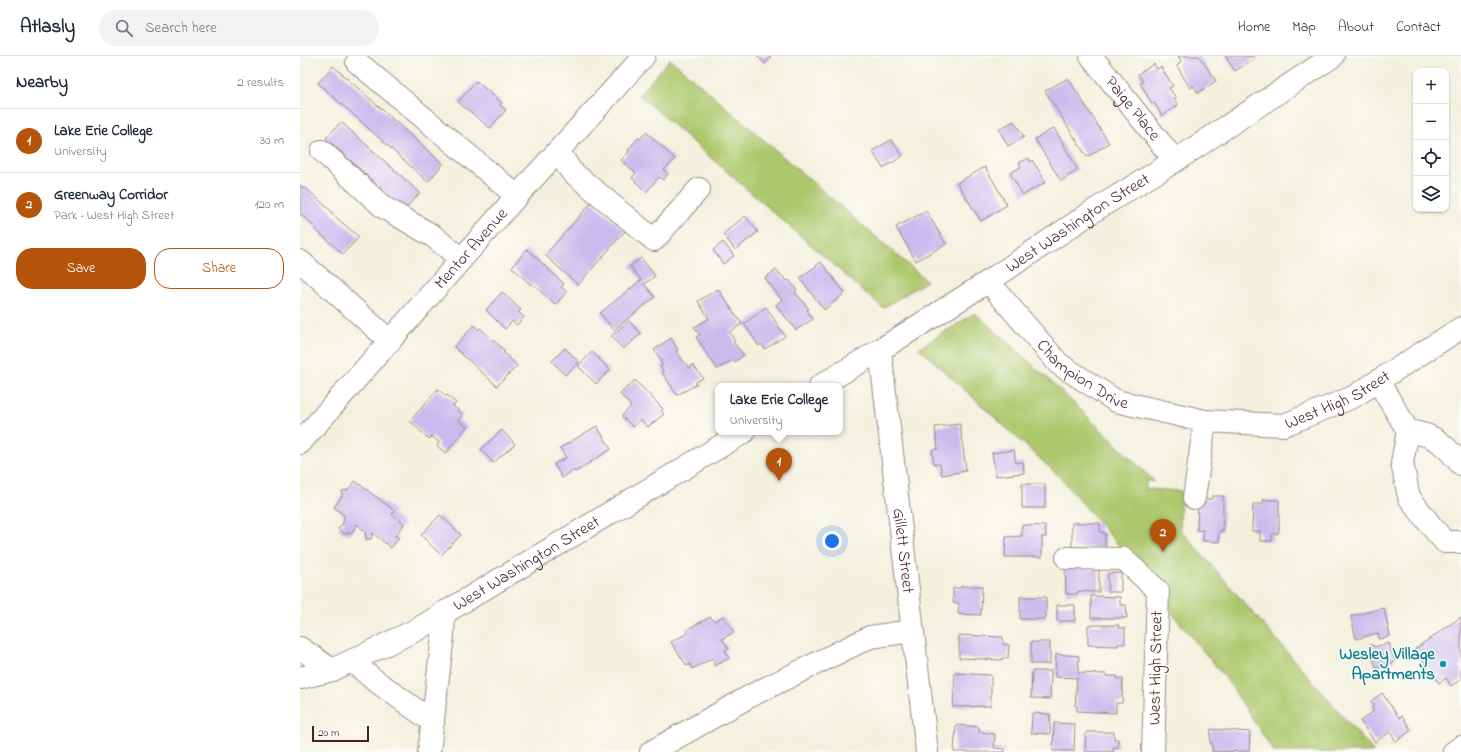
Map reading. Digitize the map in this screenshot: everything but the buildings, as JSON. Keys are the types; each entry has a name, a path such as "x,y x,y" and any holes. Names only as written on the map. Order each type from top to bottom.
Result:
{"street":[{"name":"Mentor Avenue","path":"300,443 517,196 644,56"},
{"name":"Paige Place","path":"1091,56 1175,161"},
{"name":"West Washington Street","path":"825,383 989,281 1098,208 1175,161 1333,56"},
{"path":"357,62 517,196"},
{"path":"322,151 383,207 433,236 461,260"},
{"path":"558,151 571,171 654,240 699,189"},
{"path":"300,261 390,341"},
{"name":"Champion Drive","path":"989,281 1059,364 1116,401 1205,421"},
{"name":"West High Street","path":"1205,421 1284,425 1353,397 1461,328"},
{"name":"Gillett Street","path":"880,350 927,752"},
{"path":"1378,382 1408,431 1402,463 1409,497 1445,542 1461,542"},
{"path":"1194,498 1205,421"},
{"path":"1408,431 1425,434 1446,446 1461,464"},
{"name":"West Washington Street","path":"300,678 332,670 416,630 739,435"},
{"name":"West High Street","path":"1067,558 1124,559 1158,591 1153,752"},
{"path":"435,750 433,722 443,635 444,612"},
{"path":"651,752 752,695 870,637 912,631"},
{"path":"300,648 332,670"},
{"path":"352,661 373,679 433,722"},
{"path":"1454,752 1461,748"}],"green space":[{"path":"670,59 927,281 883,308 639,95"},
{"path":"975,313 1058,388 1154,481 1146,481 1146,489 1181,491 1180,529 1374,752 1274,752 1225,677 1179,622 1145,576 1060,477 919,348"}],"place":[{"name":"Lake Erie College","path":"779,481"},
{"name":"Greenway Corridor","path":"1163,552"},
{"name":"Wesley Village Apartments","path":"1443,664"}]}
